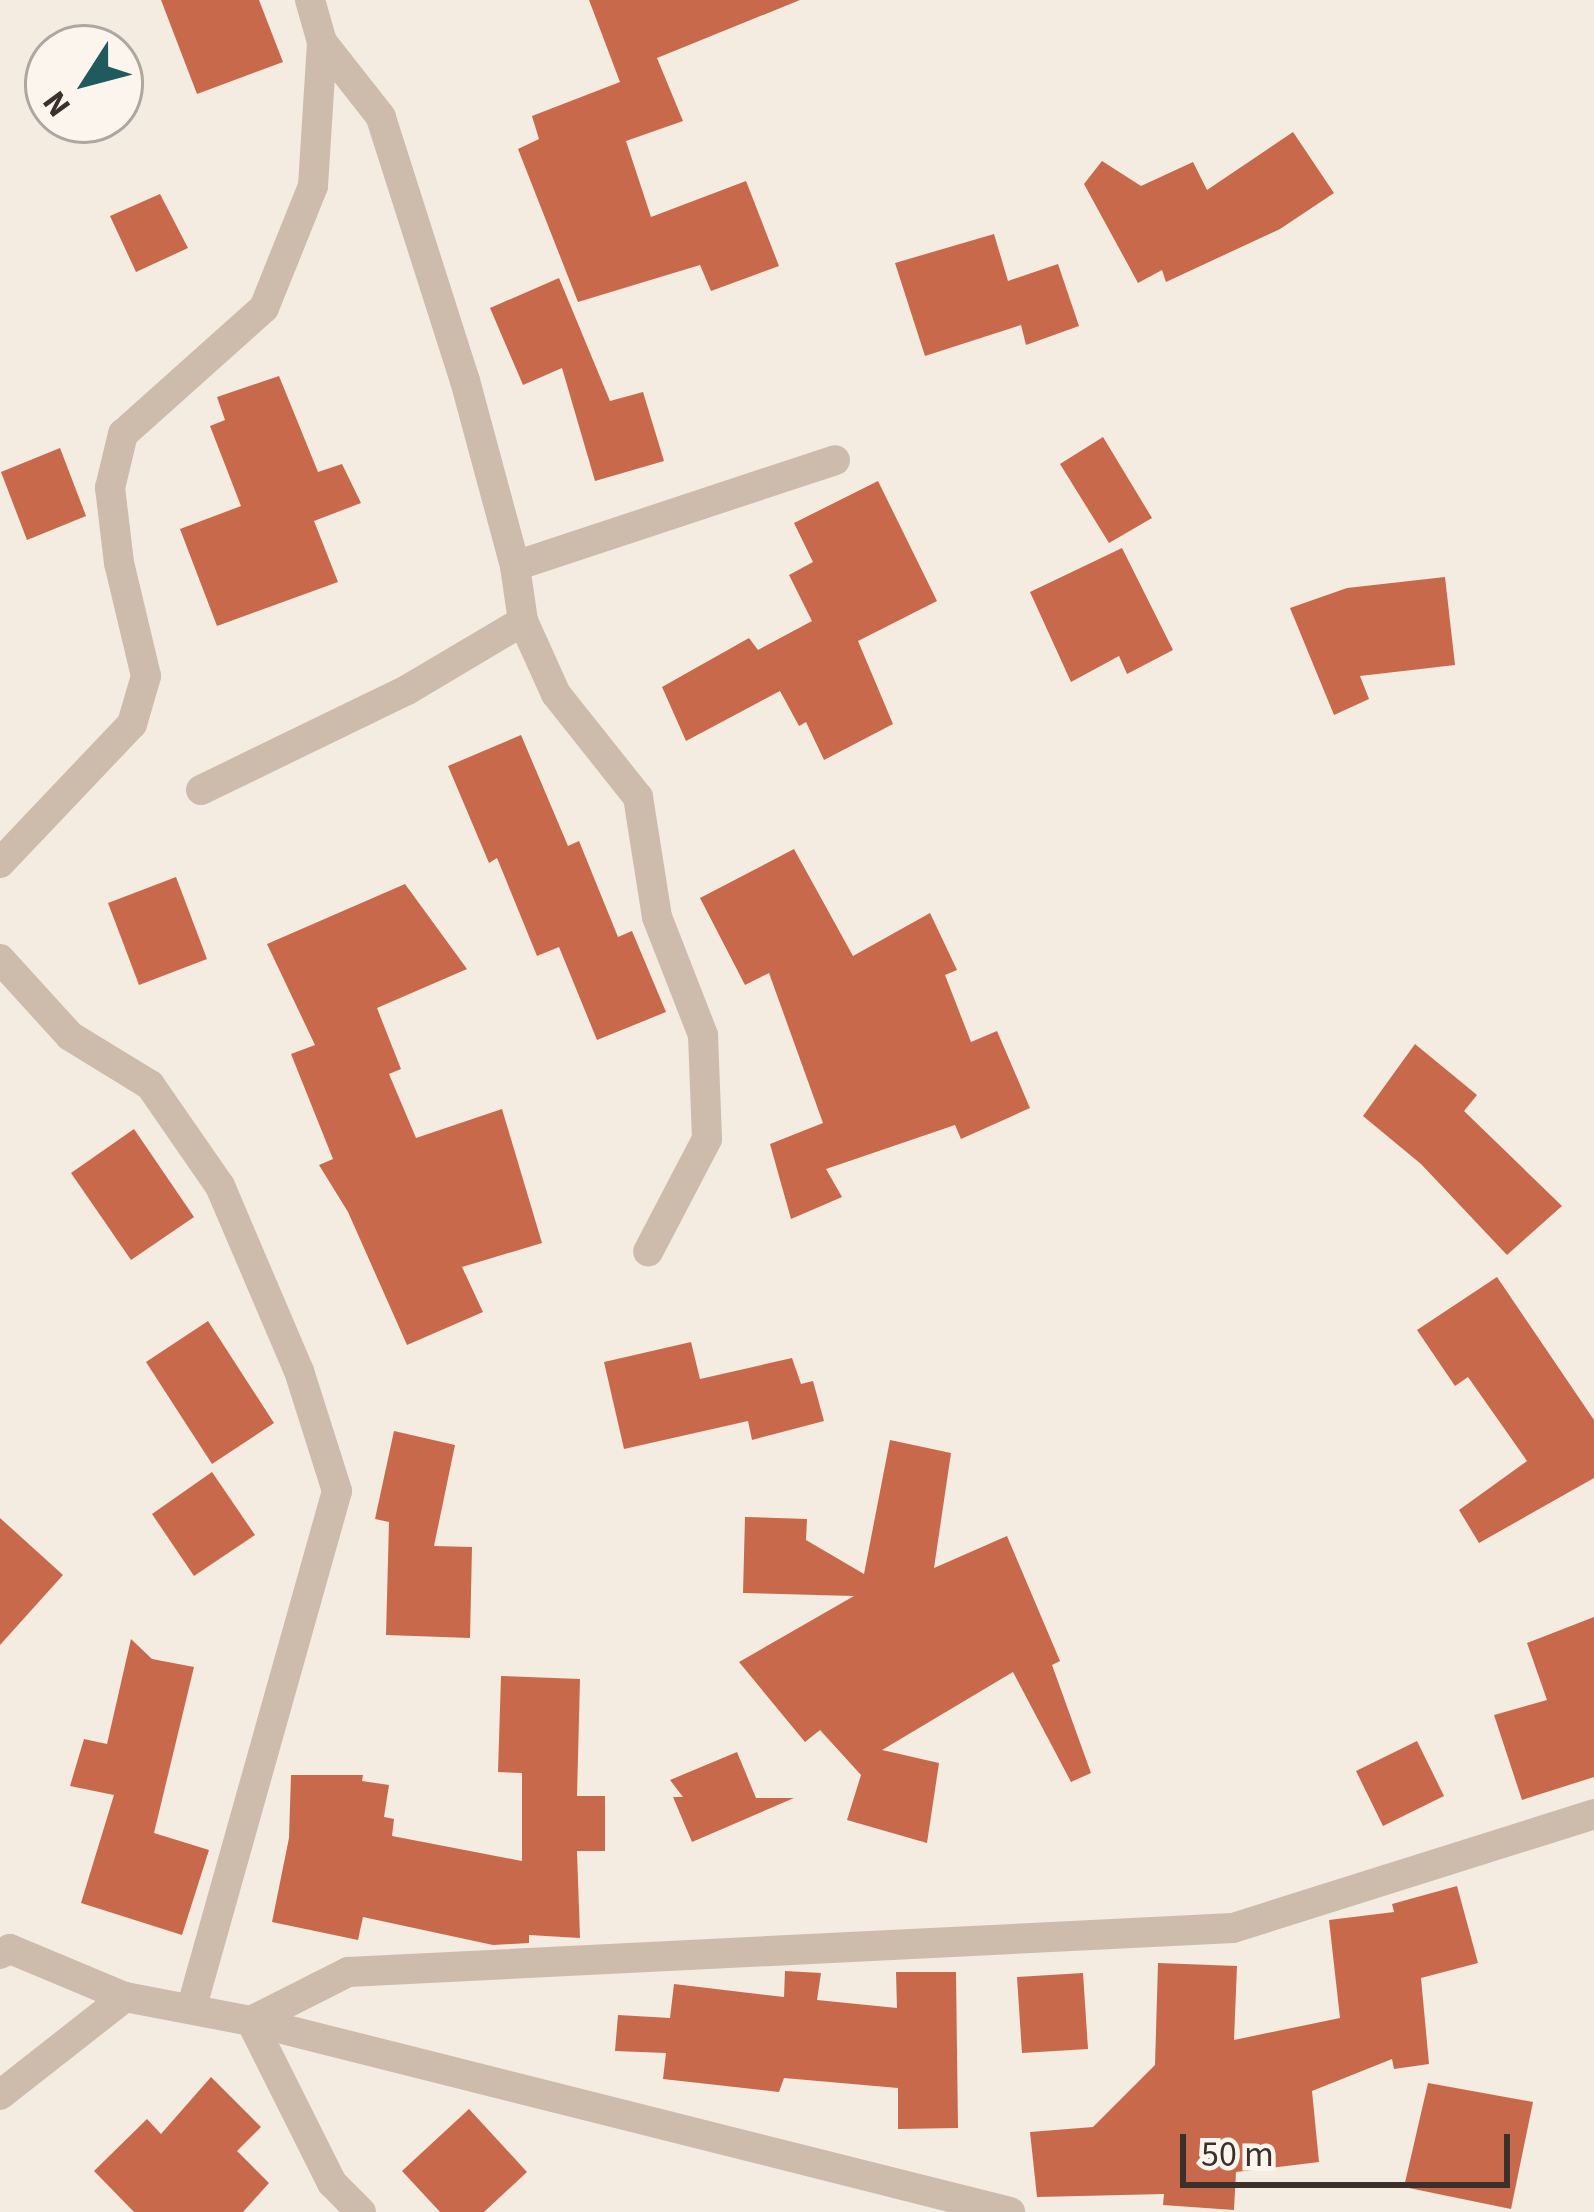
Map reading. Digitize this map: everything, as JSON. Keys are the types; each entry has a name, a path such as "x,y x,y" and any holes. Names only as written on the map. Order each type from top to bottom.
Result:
{"street":[{"path":"1,856 132,724 146,676 119,562 110,488 123,434 264,308 314,186 322,42 310,0"},
{"path":"322,42 381,117 464,381 515,566 523,621 556,694 638,796 657,917 703,1035 707,1139 649,1252"},
{"path":"515,566 835,460"},
{"path":"202,790 407,690 523,621"},
{"path":"0,958 70,1036 150,1085 220,1186 298,1371 337,1491 192,2006"},
{"path":"251,2021 348,1972 1233,1928 1594,1814"},
{"path":"3,1946 125,1997 192,2006 1010,2212"},
{"path":"0,2095 125,1997"},
{"path":"251,2021 332,2182 361,2212"}],"building":[{"path":"161,0 259,0 283,62 197,94"},
{"path":"589,0 800,0 657,58 683,121 626,141 651,217 746,181 779,266 711,291 700,265 578,302 518,149 539,139 532,116 620,82"},
{"path":"1293,132 1334,193 1280,229 1166,282 1162,270 1138,283 1084,184 1102,161 1141,186 1193,162 1207,190"},
{"path":"160,194 188,248 136,272 110,216"},
{"path":"994,234 1008,281 1058,264 1079,326 1026,345 1021,325 925,356 895,263"},
{"path":"559,278 610,401 643,392 664,461 595,481 562,368 523,385 490,308"},
{"path":"279,376 318,472 342,464 361,503 314,521 338,582 217,626 180,529 241,506 210,426 225,420 217,397"},
{"path":"1103,437 1152,518 1109,543 1060,464"},
{"path":"60,448 86,516 27,540 1,472"},
{"path":"878,481 937,601 858,641 893,724 824,760 806,722 799,726 780,691 686,741 662,687 749,638 758,650 812,621 789,575 813,562 794,523"},
{"path":"1122,548 1173,650 1127,674 1119,656 1071,682 1030,592"},
{"path":"1445,577 1455,665 1360,676 1369,699 1334,715 1290,608 1347,588"},
{"path":"521,735 568,846 579,841 618,937 632,931 666,1012 597,1040 559,947 537,956 497,858 489,863 448,766"},
{"path":"794,849 853,956 930,913 957,970 945,975 971,1042 997,1031 1030,1108 961,1139 955,1125 826,1169 842,1197 791,1219 770,1144 823,1123 769,973 745,985 700,898"},
{"path":"176,877 207,959 139,985 108,903"},
{"path":"405,884 467,969 377,1008 401,1069 389,1074 416,1138 502,1109 542,1243 462,1267 483,1312 407,1345 348,1212 319,1165 333,1159 291,1054 315,1045 267,944"},
{"path":"1415,1044 1477,1095 1464,1111 1562,1206 1507,1255 1421,1164 1363,1116"},
{"path":"134,1129 194,1217 131,1260 71,1173"},
{"path":"1497,1277 1594,1420 1594,1478 1479,1543 1459,1510 1527,1461 1468,1377 1455,1386 1417,1330"},
{"path":"208,1321 274,1423 212,1464 146,1362"},
{"path":"691,1342 700,1379 792,1358 801,1384 813,1381 824,1421 752,1440 748,1421 624,1449 604,1362"},
{"path":"394,1431 455,1445 434,1546 472,1547 470,1638 386,1635 389,1522 375,1519"},
{"path":"890,1440 951,1453 934,1568 1007,1536 1060,1661 1052,1665 1091,1773 1071,1782 1013,1672 882,1750 939,1763 927,1843 847,1820 861,1775 820,1730 805,1742 739,1662 854,1596 743,1593 745,1517 807,1519 806,1540 864,1574"},
{"path":"212,1472 255,1535 194,1576 152,1514"},
{"path":"0,1518 63,1575 0,1645"},
{"path":"1594,1617 1594,1777 1522,1800 1494,1715 1547,1700 1527,1643"},
{"path":"131,1639 152,1659 194,1667 154,1833 209,1850 182,1935 81,1903 114,1795 70,1786 84,1739 107,1744"},
{"path":"501,1676 580,1679 577,1796 605,1796 605,1851 577,1851 580,1938 529,1935 529,1943 493,1945 363,1917 358,1940 272,1922 289,1838 291,1775 363,1775 362,1781 389,1785 384,1817 394,1819 392,1836 522,1861 522,1773 498,1772"},
{"path":"1417,1741 1444,1796 1383,1826 1356,1771"},
{"path":"737,1752 756,1798 794,1798 692,1842 673,1797 683,1797 670,1780"},
{"path":"1457,1886 1478,1963 1421,1978 1429,2064 1394,2069 1392,2059 1312,2091 1319,2162 1236,2172 1234,2210 1163,2205 1164,2194 1037,2197 1030,2132 1093,2127 1155,2065 1158,1963 1237,1966 1234,2040 1340,2018 1329,1920 1394,1912 1392,1904"},
{"path":"785,1971 821,1973 817,2000 897,2008 896,1972 956,1972 958,2128 898,2129 898,2088 784,2078 779,2092 663,2079 666,2053 615,2051 618,2015 670,2018 674,1984 784,1997"},
{"path":"1083,1973 1088,2049 1022,2053 1017,1977"},
{"path":"211,2077 261,2127 237,2151 269,2183 243,2212 134,2212 94,2171 147,2119 161,2134"},
{"path":"1428,2083 1533,2102 1511,2209 1404,2187"},
{"path":"469,2109 527,2172 484,2212 440,2212 402,2171"}]}
